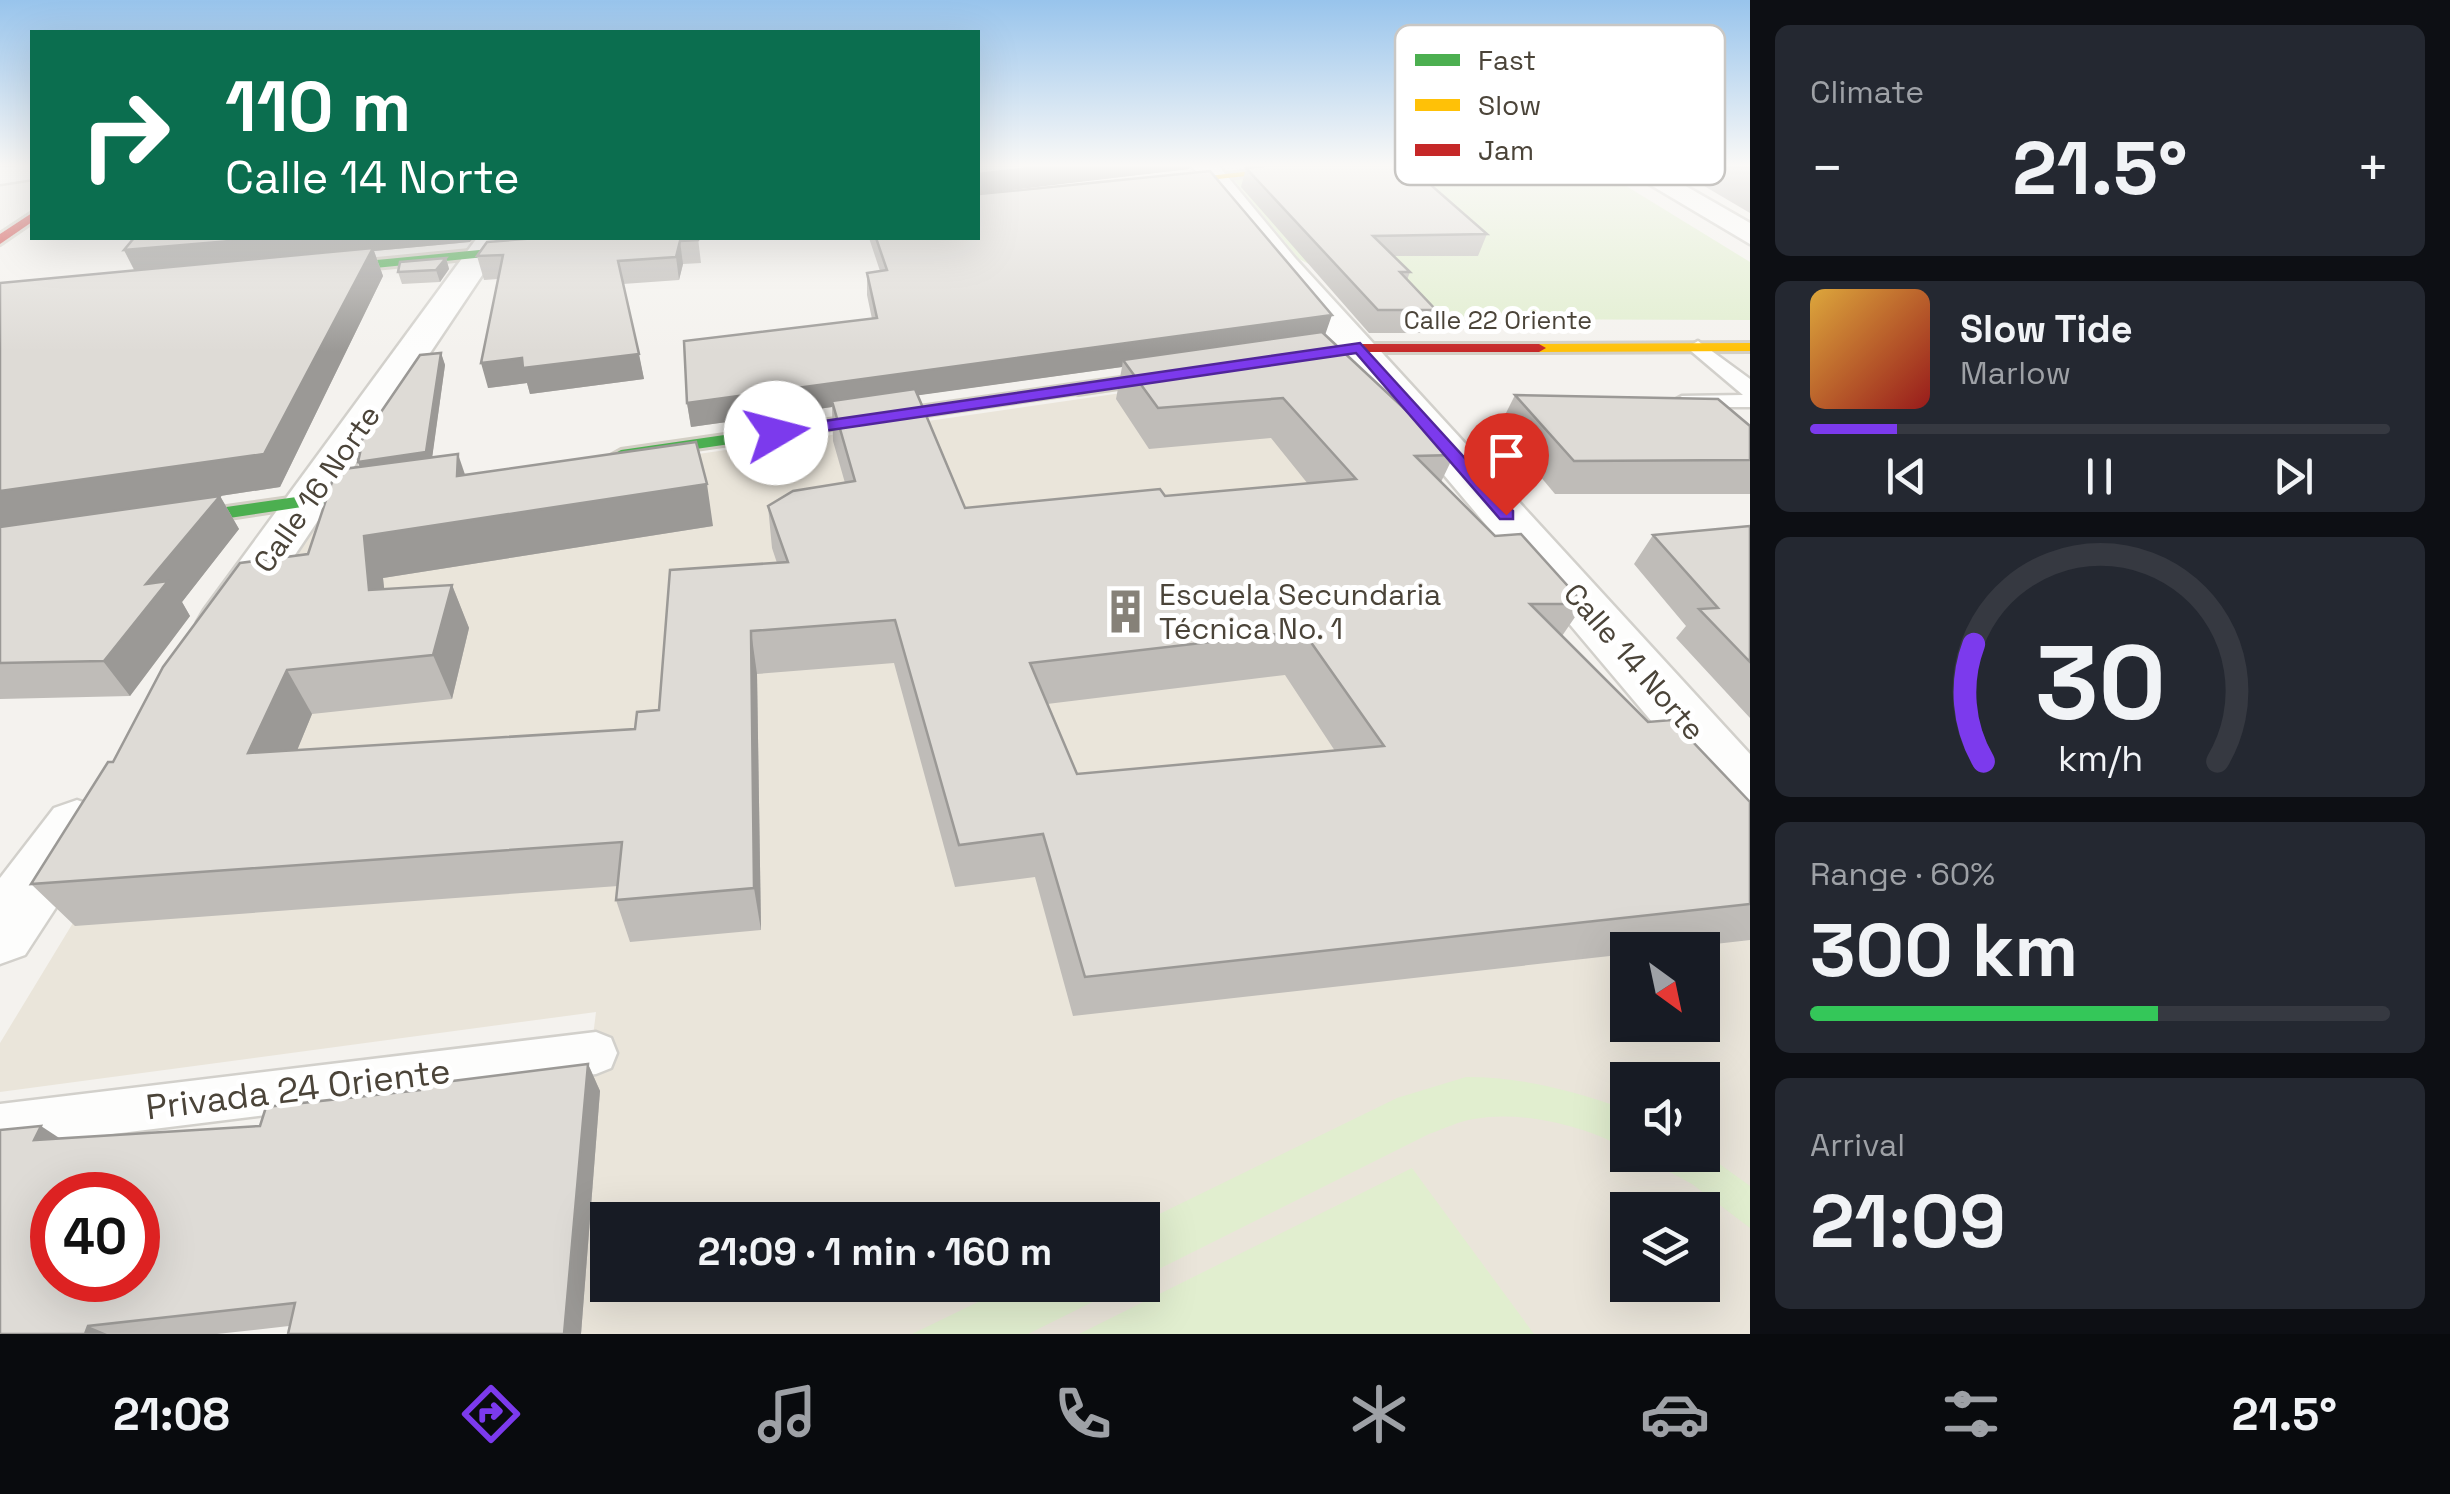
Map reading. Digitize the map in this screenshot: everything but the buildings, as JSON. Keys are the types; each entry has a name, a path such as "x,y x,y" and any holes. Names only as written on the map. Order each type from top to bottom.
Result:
{"street":[{"name":"Calle 14 Norte","path":"1254,227 1750,796"},
{"path":"288,272 486,246 598,240"},
{"name":"Calle 16 Norte","path":"195,661 486,246"},
{"name":"Calle 22 Oriente","path":"601,458 1360,348 1750,347"},
{"path":"136,526 426,484"},
{"path":"0,933 103,789"}],"lane":[{"path":"1698,347 1750,390"},
{"path":"1666,402 1750,401"},
{"name":"Privada 24 Oriente","path":"0,1126 596,1053"}],"shaded area":[{"path":"1336,362 1750,893 1750,1334 556,1334 596,1012 0,1092 0,1043 325,508"}],"green space":[{"path":"1273,227 1693,227 1750,262 1750,320 1418,319 1299,259"},
{"path":"1466,1077 1545,1086 1610,1104 1610,1141 1533,1118 1463,1121 1429,1134 1160,1268 1160,1214 1397,1098"},
{"path":"1720,1164 1750,1186 1750,1228 1720,1205 1720,1192 1703,1192 1670,1172 1720,1172"},
{"path":"1412,1168 1534,1334 1079,1334 1143,1302 1160,1302 1160,1294"},
{"path":"978,1302 1093,1302 1028,1334 912,1334"}],"traffic: fast":[{"path":"305,271 615,240"},
{"path":"621,455 1078,389"},
{"path":"156,523 402,487"}],"traffic: slow":[{"path":"1539,348 1750,347"}],"traffic: jam":[{"path":"0,240 18,227"},
{"path":"1078,389 1360,348 1539,348"}],"place":[{"name":"Escuela Secundaria Técnica No. 1","path":"1126,612"}],"route":[{"path":"776,433 1360,348 1506,515"}]}
